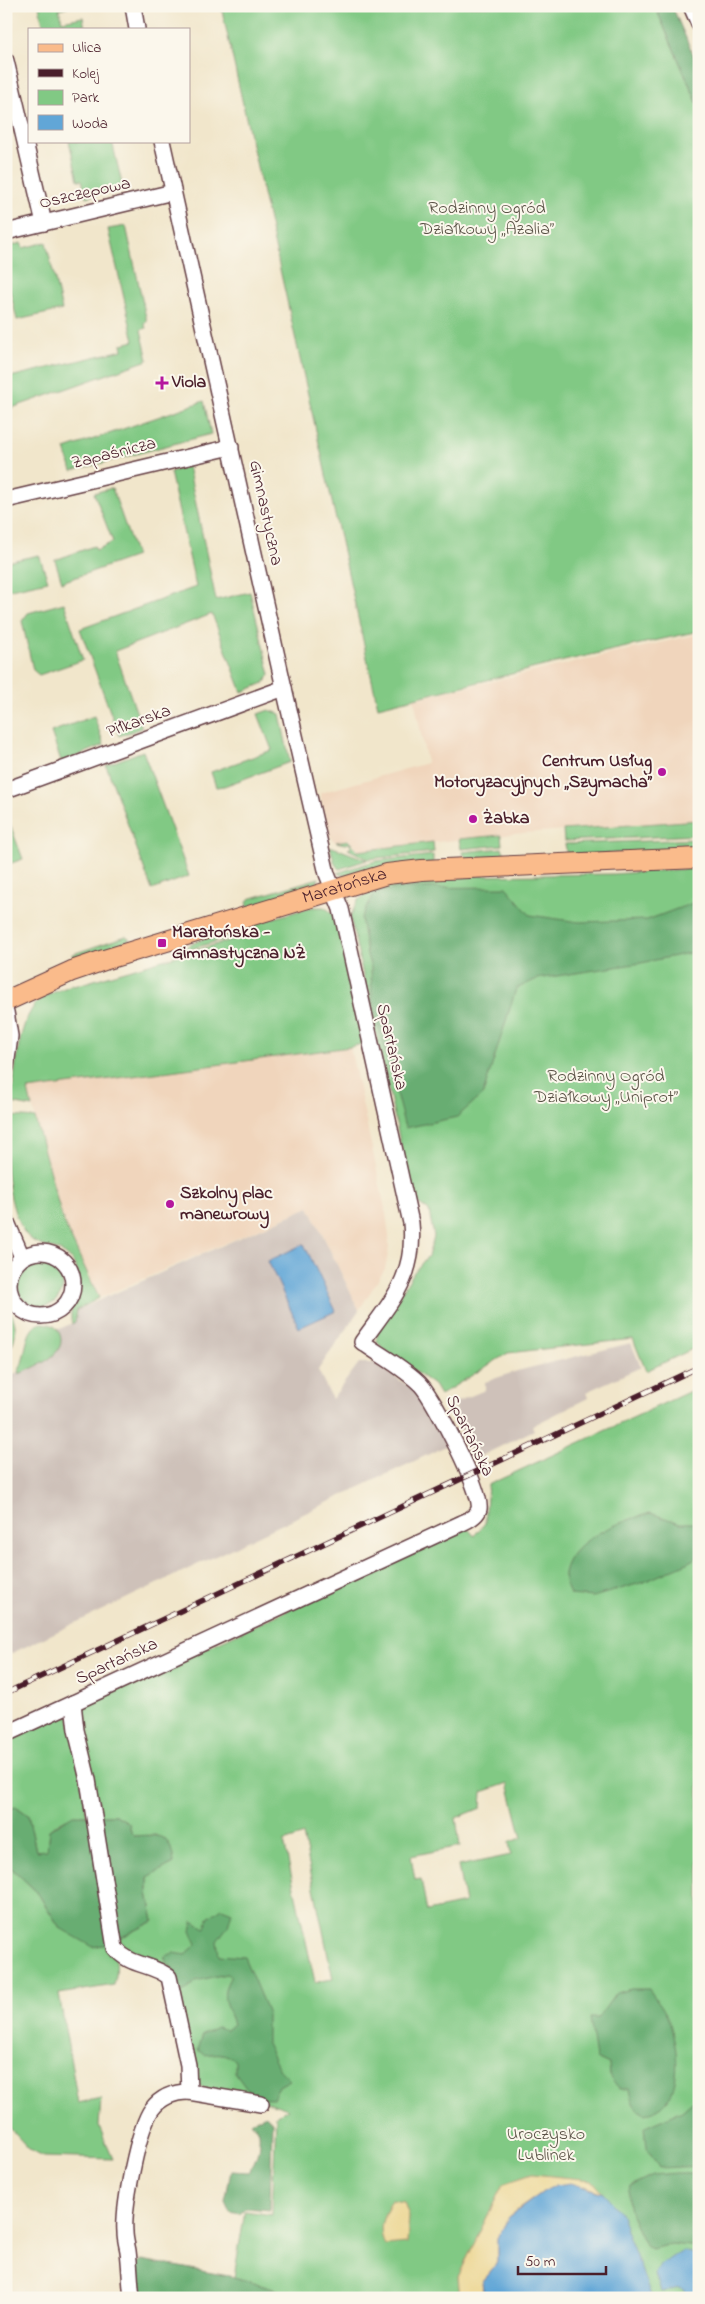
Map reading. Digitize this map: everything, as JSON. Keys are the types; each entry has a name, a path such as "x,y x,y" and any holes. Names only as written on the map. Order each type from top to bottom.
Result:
{"main road":[{"name":"Maratońska","path":"6,1001 72,971 104,960 337,900 387,874 410,871 699,858"}],"street":[{"path":"133,6 138,28"},
{"path":"691,6 699,24"},
{"path":"6,61 44,223"},
{"name":"Gimnastyczna","path":"162,142 284,688 327,874 337,900"},
{"name":"Oszczepowa","path":"6,232 173,192"},
{"name":"Zapaśnicza","path":"6,500 231,447"},
{"name":"Piłkarska","path":"6,790 284,688"},
{"name":"Spartańska","path":"6,1734 467,1521 479,1510 478,1498 469,1475 452,1438 425,1389 415,1379 362,1342 404,1281 411,1259 412,1236 398,1162 337,900"},
{"path":"6,1012 10,1036 6,1068"},
{"path":"6,1220 22,1257"},
{"path":"34,1252 44,1252 62,1260 69,1268 73,1288 70,1297 56,1312 46,1316 34,1316 24,1312 16,1304 10,1294 8,1284 10,1273 22,1257 34,1252"},
{"path":"73,1703 76,1730 88,1780 115,1948 128,1960 161,1970 169,1977 188,2065 189,2092"},
{"path":"132,2298 129,2254 124,2233 132,2167 145,2124 152,2109 164,2098 180,2092 260,2104"}],"shaded area":[{"path":"699,634 699,821 523,833 359,850 349,839 335,842 329,835 320,793 427,763 414,699"},
{"path":"350,1047 386,1213 389,1237 385,1269 359,1310 309,1207 99,1298 63,1221 28,1090"},
{"path":"309,1207 359,1310 318,1370 332,1399 359,1363 375,1363 417,1392 448,1445 6,1656 6,1378 52,1356 43,1336 75,1322 77,1310"},
{"path":"631,1343 641,1367 586,1392 588,1398 532,1426 534,1430 473,1460 458,1424 454,1406 456,1402 485,1390 485,1382 517,1371"}],"green space":[{"path":"39,6 71,6 59,9 62,21 83,17 85,28 44,28"},
{"name":"Rodzinny Ogród Działkowy „Azalia”","path":"221,6 655,6 699,107 699,631 568,660 378,707"},
{"path":"655,6 672,6 699,68 699,107"},
{"path":"69,142 112,142 123,188 86,197 82,180 78,180"},
{"path":"126,226 147,322 144,323 146,328 141,330 148,360 6,410 6,378 123,350 122,344 134,341 108,229"},
{"path":"46,242 62,310 17,320 6,273 6,247 21,243 23,248"},
{"path":"204,401 211,434 72,471 65,449"},
{"path":"188,466 216,600 250,592 270,675 264,683 242,692 212,614 115,651 142,728 119,736 80,629 196,587 170,472"},
{"path":"112,488 136,556 62,582 55,560 94,546 96,550 113,542 94,493"},
{"path":"39,555 48,581 6,590 6,562"},
{"path":"64,603 83,660 39,675 33,670 22,621 28,613"},
{"path":"269,710 280,714 290,762 224,786 216,787 211,772 272,750 258,714"},
{"path":"94,716 104,745 61,761 51,732"},
{"path":"143,751 189,876 152,890 106,765"},
{"path":"699,820 699,835 564,841 563,830"},
{"path":"9,822 23,859 6,865 6,823"},
{"path":"501,835 502,845 461,849 459,839"},
{"path":"699,839 699,850 567,855 565,844"},
{"path":"348,840 358,851 433,842 434,852 368,859 348,849 351,848 350,843 336,842"},
{"path":"330,846 367,860 339,869 335,864"},
{"path":"502,848 505,854 497,859 467,859 462,852"},
{"path":"433,855 433,863 346,876 337,873 375,861"},
{"name":"Rodzinny Ogród Działkowy „Uniprot”","path":"699,868 699,1346 646,1371 633,1339 508,1353 440,1395 434,1385 382,1348 377,1342 377,1333 414,1272 428,1256 434,1237 429,1211 417,1202 411,1191 350,917 358,900 380,886 473,876 613,874"},
{"path":"699,872 699,951 641,963 537,979 516,989 483,1094 457,1117 405,1128 372,1001 371,968 361,918 374,894 398,888 506,887 530,915 579,922 647,920 693,903"},
{"path":"319,878 316,886 249,909 247,902 249,899"},
{"path":"312,907 324,907 335,915 366,1043 350,1047 28,1090 32,1107 11,1103 16,1061 23,1030 35,1005 44,997 73,984 74,986 255,933 253,924"},
{"path":"246,927 246,933 184,951 203,939"},
{"path":"126,936 130,939 108,951 73,961 73,954"},
{"path":"11,1116 35,1118 63,1221 99,1298 77,1310 75,1322 72,1324 71,1316 78,1281 74,1264 65,1254 37,1243 23,1231 11,1200 6,1162 6,1144"},
{"path":"40,1261 53,1265 59,1271 63,1284 59,1297 53,1303 40,1307 27,1303 21,1297 17,1284 21,1271 27,1265"},
{"path":"6,1305 15,1323 15,1336 6,1354"},
{"path":"42,1323 52,1325 58,1330 61,1340 60,1347 49,1359 19,1374 29,1336 36,1326"},
{"name":"Uroczysko Lublinek","path":"699,1387 699,2298 299,2298 234,2277 245,2211 272,2215 276,2116 288,2109 254,2098 208,2091 194,2081 170,1974 164,1964 131,1959 118,1939 154,1921 148,1893 148,1876 174,1863 156,1835 135,1836 131,1832 129,1823 116,1815 99,1815 80,1721 83,1705 467,1527 474,1536 485,1523 488,1485","holes":["508,1783 522,1838 509,1842 511,1855 458,1866 465,1903 427,1911 421,1879 415,1880 411,1856 460,1846 456,1818 481,1808 482,1792","303,1835 333,1979 315,1982 284,1842"]},
{"path":"650,1513 680,1523 699,1523 699,1556 644,1582 593,1597 570,1595 564,1573 568,1561 576,1550 598,1533 625,1521"},
{"path":"68,1710 87,1815 71,1817 54,1826 49,1830 47,1850 36,1851 28,1815 17,1807 6,1809 6,1739"},
{"path":"17,1807 28,1815 36,1851 47,1850 49,1830 73,1815 116,1815 129,1823 131,1832 135,1836 152,1835 163,1838 170,1847 174,1863 148,1877 148,1893 154,1921 108,1944 93,1947 60,1928 37,1892 6,1863 6,1809"},
{"path":"6,1863 37,1892 60,1928 108,1944 114,1953 116,1974 114,1985 59,1994 78,2103 101,2098 99,2126 113,2159 43,2157 30,2150 6,2124"},
{"path":"222,1908 232,1912 228,1926 217,1941 219,1955 244,1957 267,2011 267,2045 279,2069 290,2080 279,2086 273,2099 254,2098 235,2072 235,2061 232,2058 221,2054 204,2055 198,2050 203,2034 217,2027 226,2030 233,2024 225,2000 225,1989 231,1976 226,1974 196,1981 186,1990 177,1994 177,1976 164,1957 173,1953 185,1955 197,1944 191,1931 193,1921 205,1928 208,1918"},
{"path":"631,1989 649,1989 662,2006 673,2034 677,2060 674,2087 669,2097 662,2106 645,2114 638,2110 634,2104 629,2089 620,2089 610,2078 609,2064 596,2058 590,2018 598,2018 616,1993"},
{"path":"699,2096 699,2166 659,2168 647,2148 645,2127 682,2111"},
{"path":"266,2115 272,2122 270,2210 246,2208 240,2214 230,2212 225,2201 231,2171 248,2172 259,2147 259,2131 251,2122"},
{"path":"699,2173 699,2247 671,2244 652,2249 646,2247 635,2225 630,2209 628,2194 630,2186 653,2175"},
{"path":"142,2260 234,2277 303,2298 136,2298 134,2265"}],"sand":[{"path":"532,2174 592,2180 603,2193 585,2186 543,2192 520,2208 509,2217 497,2239 497,2261 482,2281 484,2298 460,2298 458,2277 503,2184"},
{"path":"392,2200 404,2202 409,2216 407,2243 385,2245 381,2227"}],"water":[{"path":"304,1244 336,1311 299,1328 268,1261"},
{"path":"571,2183 603,2193 619,2211 652,2298 484,2298 482,2281 497,2261 497,2239 509,2217 543,2192 556,2185"},
{"path":"683,2251 695,2254 699,2259 699,2298 685,2298 687,2295 685,2290 679,2288 661,2292 655,2274 660,2265"}],"railway":[{"path":"6,1693 699,1367"}],"place":[{"name":"Viola","path":"162,383"},
{"name":"Centrum Usług Motoryzacyjnych „Szymacha”","path":"662,772"},
{"name":"Żabka","path":"473,819"},
{"name":"Maratońska - Gimnastyczna NŻ","path":"162,943"},
{"name":"Szkolny plac manewrowy","path":"170,1204"}]}
